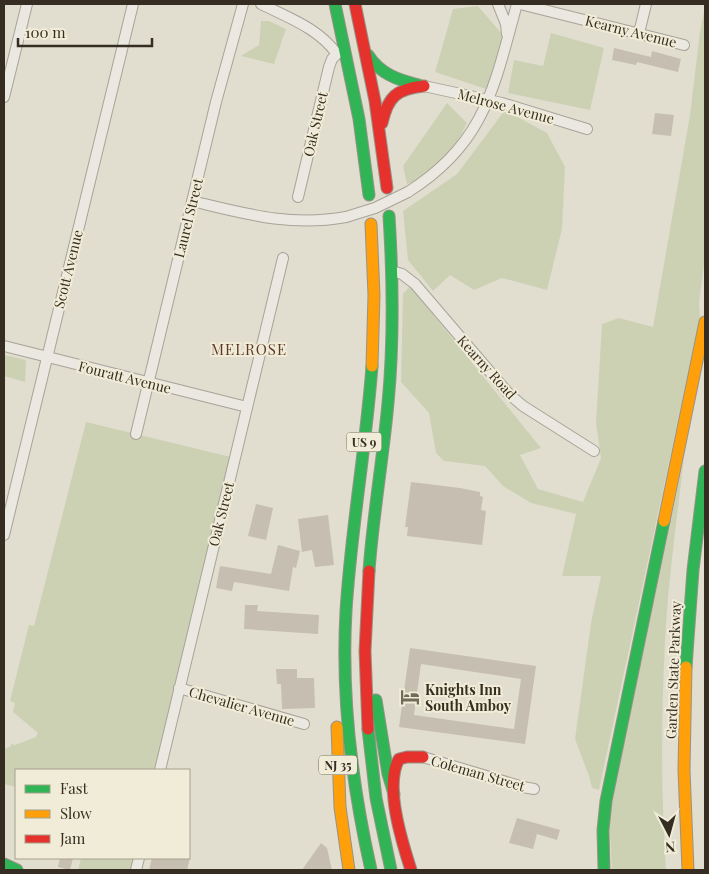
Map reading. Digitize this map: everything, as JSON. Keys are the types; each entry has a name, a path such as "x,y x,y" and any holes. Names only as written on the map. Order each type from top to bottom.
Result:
{"main road":[{"path":"335,4 362,135 368,195"},
{"path":"354,4 365,49 380,134 387,188"},
{"path":"365,49 376,67 384,75 424,86"},
{"path":"337,54 352,80"},
{"path":"380,134 384,111 392,96 403,89 424,86"},
{"name":"US 9","path":"389,216 392,271 392,327 388,403 369,563 365,681 368,741 377,802 391,870"},
{"name":"US 9","path":"371,224 374,281 370,385 350,567 345,660 346,706 352,768 371,870"},
{"path":"604,870 603,821 608,791 705,322"},
{"name":"Garden State Parkway","path":"688,870 684,771 686,674 692,576 705,471"},
{"path":"366,617 379,723 388,774 411,870"},
{"name":"NJ 35","path":"345,660 337,706 340,807 349,870"},
{"path":"379,723 386,735 396,744 423,758"},
{"path":"394,794 393,774 397,762 406,757 423,758"},
{"path":"603,850 608,870"},
{"path":"4,864 17,870"}],"street":[{"path":"4,98 26,4"},
{"name":"Scott Avenue","path":"4,535 133,4"},
{"name":"Laurel Street","path":"136,434 218,96 243,4"},
{"path":"261,4 316,32 327,41 337,54"},
{"path":"498,4 506,24 507,41"},
{"path":"192,201 284,221 315,222 346,217 375,208 408,192 438,171 463,144 478,121 489,100 500,70 519,4"},
{"name":"Kearny Avenue","path":"519,4 684,45"},
{"path":"638,33 646,4"},
{"name":"Oak Street","path":"298,197 329,66 337,54"},
{"name":"Melrose Avenue","path":"424,86 489,100 586,129"},
{"name":"Oak Street","path":"160,769 283,258"},
{"name":"Kearny Road","path":"392,271 402,274 415,284 509,394 523,406 594,451"},
{"name":"Fouratt Avenue","path":"4,346 247,407"},
{"name":"Chevalier Avenue","path":"179,688 304,724"},
{"name":"Coleman Street","path":"423,758 534,789"}],"green space":[{"path":"478,6 502,34 501,64 486,89 435,72 453,9"},
{"path":"705,7 705,257 699,303 700,317 599,790 592,788 575,739 591,623 601,576 562,576 576,514 531,503 503,486 485,466 444,461 436,453 429,413 401,382 403,294 410,286 541,448 520,455 538,489 583,502 601,458 596,423 602,324 619,318 653,327 690,115 700,32"},
{"path":"261,21 269,21 286,29 274,64 241,56 259,45"},
{"path":"551,33 604,48 590,110 508,93 514,60 543,66"},
{"path":"447,103 467,123 443,171 407,184 403,166"},
{"path":"505,110 547,133 565,167 562,229 547,290 502,278 474,290 450,275 433,291 408,260 403,211 457,174"},
{"path":"4,355 26,360 25,382 4,376"},
{"path":"86,422 235,458 160,769 15,769 15,787 4,784 4,749 11,746 11,744 15,745 36,737 38,733 13,712 15,703 10,701 29,625 34,626"},
{"path":"684,458 666,620 662,785 666,870 612,870 609,816"},
{"path":"81,859 139,859 136,870 78,870"}],"building":[{"path":"614,48 651,57 652,51 681,59 678,72 637,62 636,65 612,60"},
{"path":"655,113 674,115 671,136 652,134"},
{"path":"411,482 480,492 480,496 483,497 481,510 486,511 482,545 407,536 408,527 405,527"},
{"path":"256,504 273,508 266,540 248,536"},
{"path":"328,515 334,565 315,567 312,550 302,552 298,519"},
{"path":"278,545 300,551 296,568 293,567 289,591 234,582 232,591 216,588 220,566 271,574"},
{"path":"245,605 258,605 257,611 319,615 318,634 244,629"},
{"name":"Knights Inn South Amboy","path":"410,648 536,666 525,744 399,727","holes":["421,664 521,679 514,729 414,715"]},
{"path":"276,669 297,669 297,678 314,678 315,708 282,709 281,684 277,684"},
{"path":"517,818 560,830 557,840 537,834 533,849 509,843"},
{"path":"321,843 327,848 332,870 302,870"},
{"path":"60,859 73,859 70,870 58,867"},
{"path":"152,859 190,859 187,870 149,870"}],"traffic: fast":[{"path":"335,4 359,119 369,195"},
{"path":"368,55 384,72 419,85"},
{"path":"369,571 390,380 392,287 389,216"},
{"path":"371,870 353,774 347,709 345,644 348,580 372,366"},
{"path":"686,667 693,570 705,471"},
{"path":"604,870 603,830 606,801 664,521"},
{"path":"376,700 388,774 394,794"},
{"path":"368,729 376,798 391,870"},
{"path":"4,864 17,870"}],"traffic: slow":[{"path":"371,224 374,295 372,366"},
{"path":"664,521 705,322"},
{"path":"686,667 684,770 688,870"},
{"path":"337,727 340,807 349,870"}],"traffic: jam":[{"path":"355,4 375,101 387,188"},
{"path":"382,123 387,106 395,95 407,89 424,86"},
{"path":"368,729 365,651 369,571"},
{"path":"411,870 399,829 393,783 399,759 423,757"}],"place":[{"name":"Knights Inn South Amboy","path":"410,697"}],"district":[{"name":"MELROSE","path":"249,349"}]}
